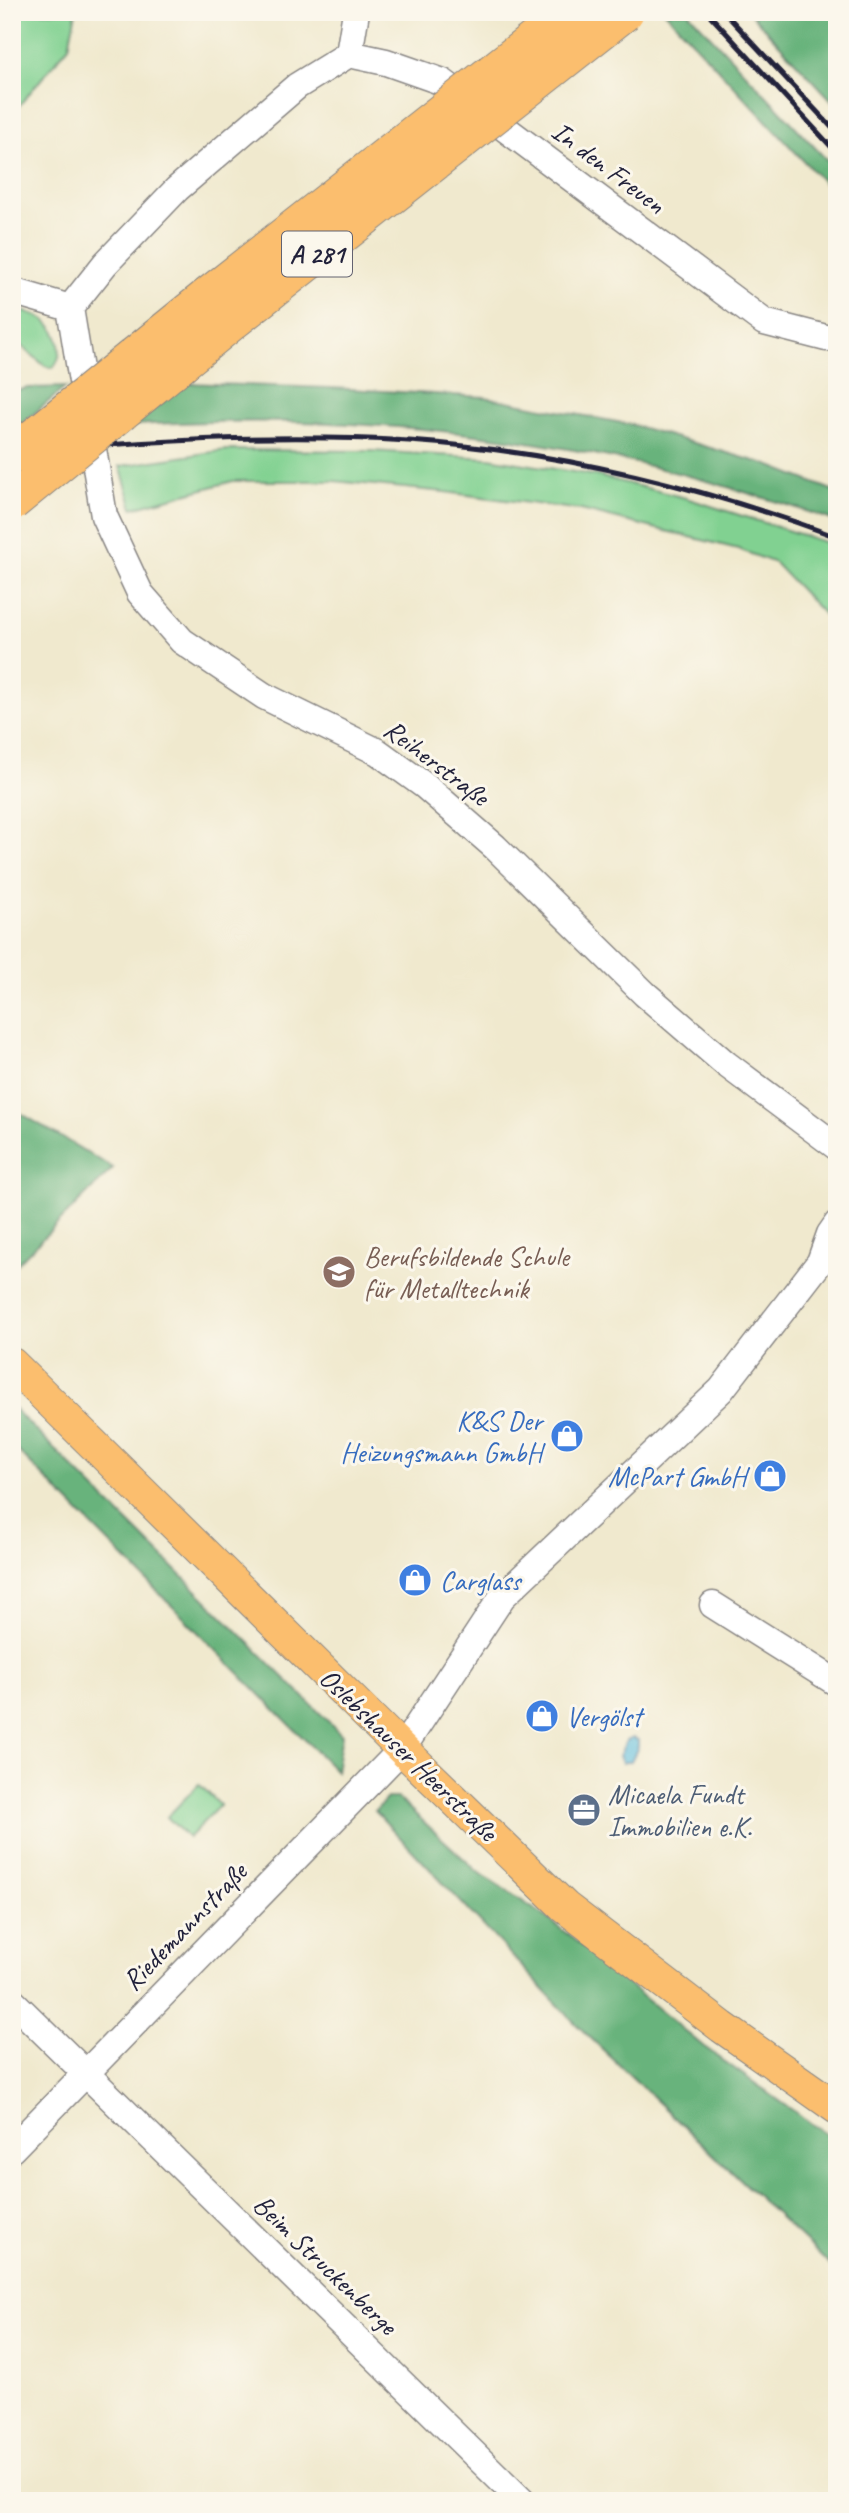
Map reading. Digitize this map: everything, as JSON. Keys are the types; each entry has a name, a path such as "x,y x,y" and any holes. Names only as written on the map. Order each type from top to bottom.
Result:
{"highway":[{"name":"A 281","path":"12,455 229,279 569,12"},
{"name":"A 281","path":"12,502 233,321 625,12"}],"main road":[{"name":"Oslebshauser Heerstraße","path":"12,1364 401,1749 565,1907 722,2026 837,2108"}],"street":[{"path":"12,291 70,308 105,264 177,189 297,86 349,54 356,12"},
{"name":"In den Freuen","path":"349,54 386,62 443,82 764,322 826,338"},
{"name":"Reiherstraße","path":"70,308 104,516 140,593 182,641 264,696 378,752 425,786 495,847 665,1011 726,1064 837,1147"},
{"name":"Riedemannstraße","path":"12,2149 401,1749 502,1597 721,1390 828,1258 830,1234 837,1224"},
{"path":"713,1605 837,1683"},
{"name":"Beim Struckenberge","path":"12,2001 522,2501"}],"green space":[{"path":"12,12 76,12 69,46 12,114"},
{"path":"665,12 688,12 837,171 837,197"},
{"path":"749,12 837,12 837,106"},
{"path":"12,310 39,316 51,326 59,344 59,357 53,368 45,366 12,338"},
{"path":"185,383 485,397 633,425 768,465 837,492 837,522 667,470 517,441 364,425 211,422 134,425"},
{"path":"66,387 12,432 12,392 27,388"},
{"path":"226,450 371,451 489,458 598,476 686,498 837,546 837,628 775,563 738,549 581,510 334,481 233,481 133,508 120,466"},
{"path":"12,1108 113,1168 12,1269"},
{"path":"12,1407 342,1735 336,1771 12,1445"},
{"path":"199,1784 220,1805 188,1838 167,1817"},
{"path":"387,1798 398,1798 477,1871 549,1919 703,2046 837,2142 837,2260 832,2267 577,2025 375,1811"}],"water":[{"path":"632,1738 638,1740 638,1747 631,1761 622,1763 619,1756 626,1741"}],"railway":[{"path":"707,12 837,153"},
{"path":"724,12 837,133"},
{"path":"12,453 161,441 260,438 359,439 464,446 572,462 680,487 837,537"},
{"path":"41,461 69,457"}],"place":[{"name":"Berufsbildende Schule für Metalltechnik","path":"339,1272"},
{"name":"K&S Der Heizungsmann GmbH","path":"567,1436"},
{"name":"McPart GmbH","path":"770,1476"},
{"name":"Carglass","path":"415,1580"},
{"name":"Vergölst","path":"542,1716"},
{"name":"Micaela Fundt Immobilien e.K.","path":"584,1810"}]}
